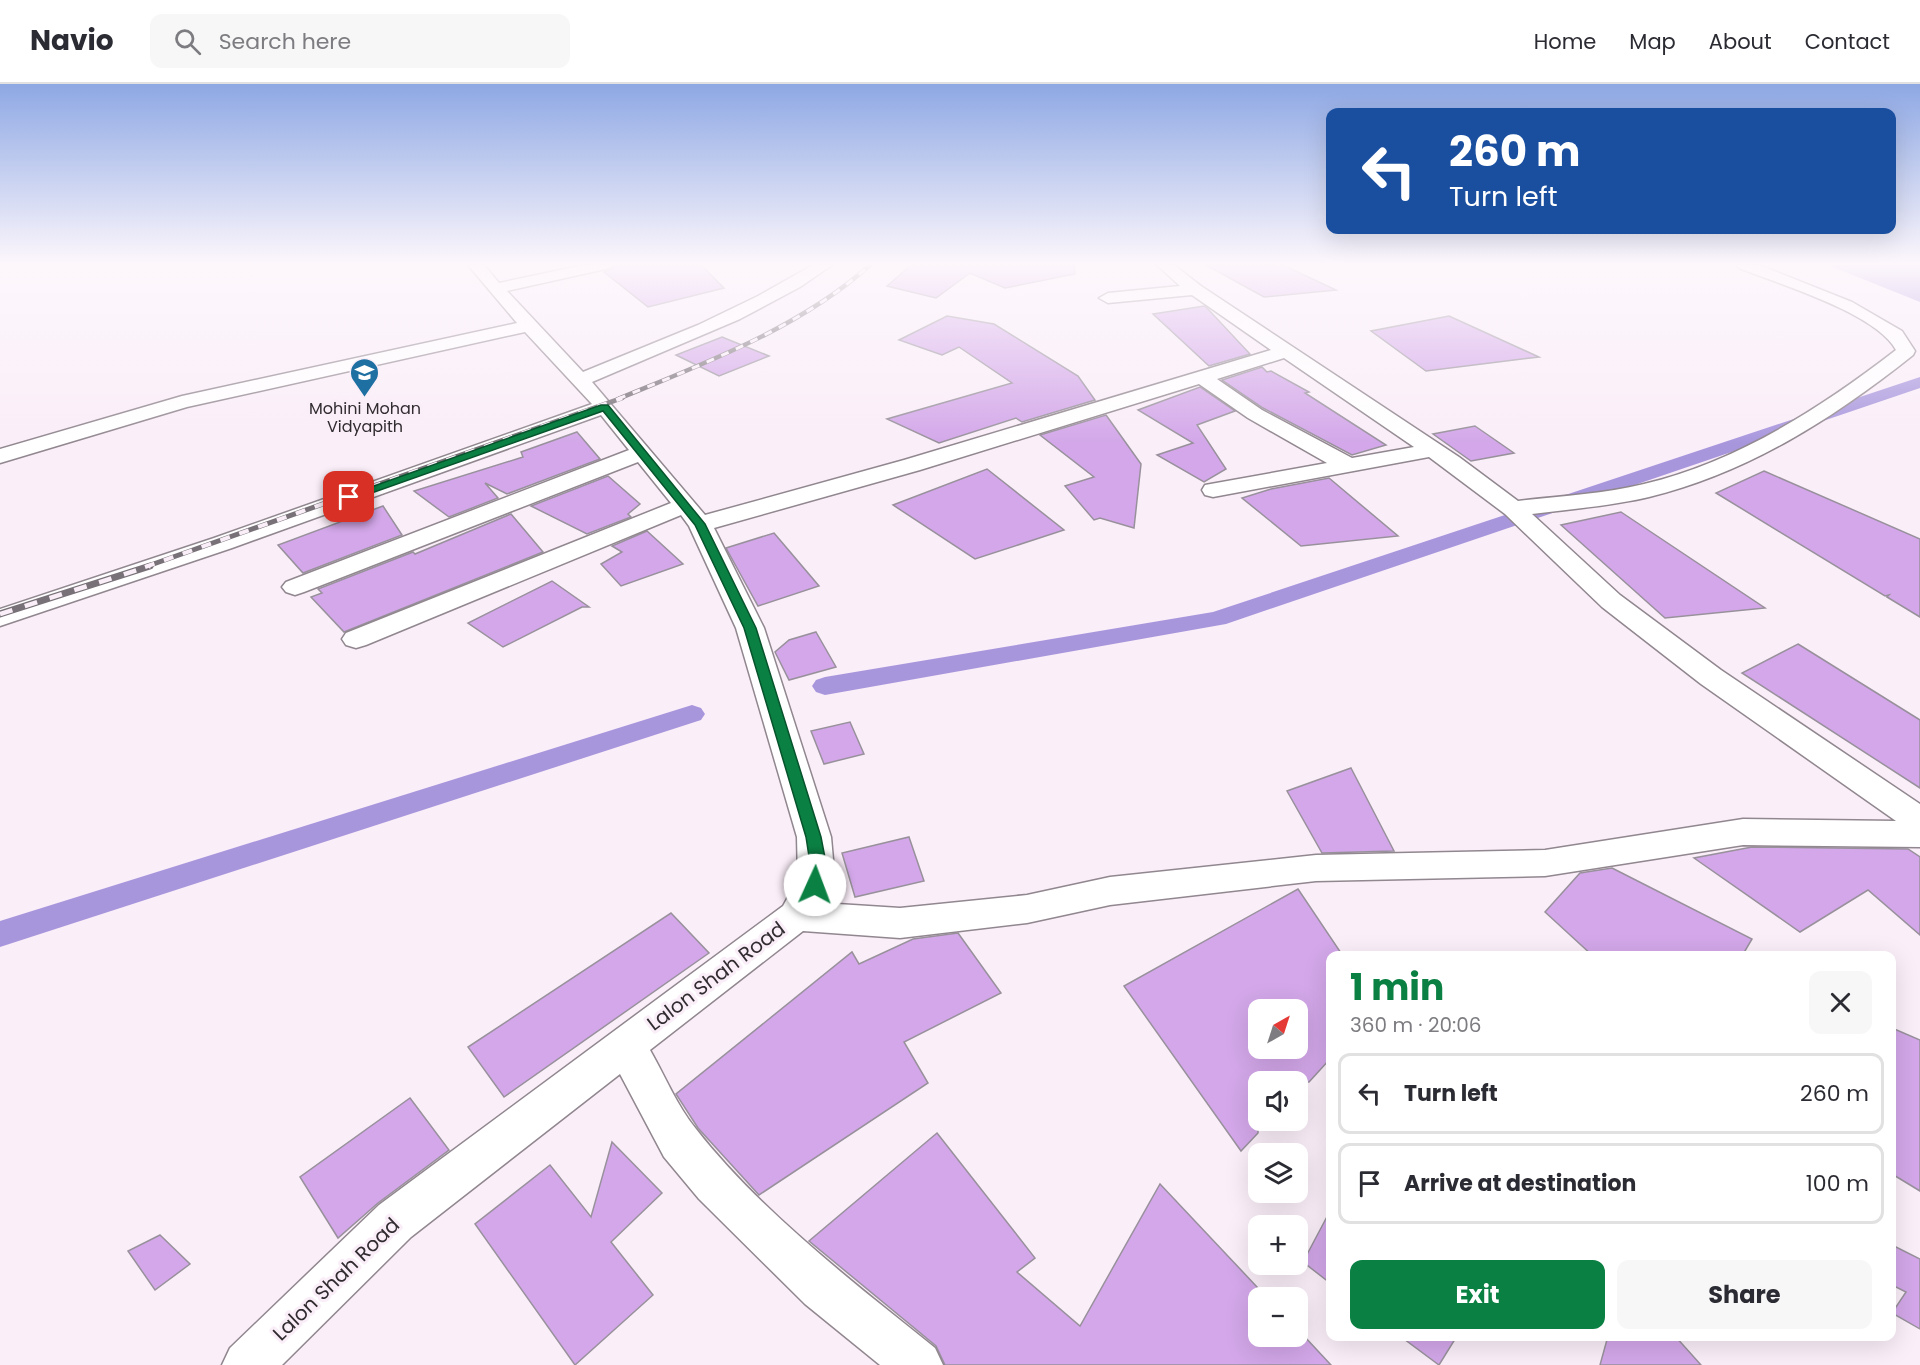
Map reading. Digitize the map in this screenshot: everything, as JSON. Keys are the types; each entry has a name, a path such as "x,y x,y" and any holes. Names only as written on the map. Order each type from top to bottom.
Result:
{"street":[{"path":"0,456 182,402 530,325"},
{"name":"Lalon Shah Road","path":"247,1365 395,1221 796,916 815,885 818,863 814,837 750,628 692,514 643,452 530,325"},
{"path":"579,380 718,325"},
{"path":"1247,325 1433,450 1513,509 1620,608 1711,676 1920,821"},
{"path":"1513,509 1648,490 1714,470 1761,448 1875,376 1906,351 1898,336 1881,325"},
{"path":"356,639 692,514 912,465 1076,413 1203,378 1287,351"},
{"path":"1203,378 1255,414 1348,465"},
{"path":"0,618 223,543 604,407"},
{"path":"1214,490 1433,450"},
{"path":"295,587 643,452"},
{"path":"796,916 900,923 1027,909 1110,891 1316,868 1545,863 1743,832 1920,834"},
{"path":"625,1044 679,1142 714,1184 822,1287 918,1365"}],"building":[{"path":"929,325 995,325 1078,376 1095,400 1022,422 1016,418 939,443 887,419 1012,383 959,347 942,355 899,340"},
{"path":"1165,325 1223,325 1250,354 1209,366"},
{"path":"1403,325 1468,325 1539,357 1426,371 1371,331"},
{"path":"722,337 769,356 719,376 676,355"},
{"path":"1262,367 1267,372 1271,371 1309,392 1305,393 1386,445 1352,455 1263,408 1222,380"},
{"path":"1200,387 1235,411 1197,425 1226,469 1204,482 1157,455 1193,443 1138,410"},
{"path":"1106,415 1141,464 1134,528 1100,518 1094,520 1065,486 1094,477 1040,435"},
{"path":"1475,426 1514,453 1471,461 1433,434"},
{"path":"577,432 600,459 507,494 485,483 498,498 449,517 414,491 523,457 521,452"},
{"path":"987,469 1064,530 975,559 893,505"},
{"path":"1764,471 1920,539 1920,617 1887,597 1889,595 1885,596 1716,493"},
{"path":"608,476 640,504 628,514 631,517 587,534 531,506"},
{"path":"1329,478 1398,536 1301,546 1242,498 1271,489"},
{"path":"383,506 402,535 303,573 278,545"},
{"path":"1621,512 1765,608 1665,618 1561,525"},
{"path":"511,514 543,552 344,632 311,597 322,593 318,589 413,552 415,554"},
{"path":"647,531 683,564 621,586 601,564 622,552 612,546"},
{"path":"774,533 819,586 758,606 726,548"},
{"path":"552,581 589,607 582,607 503,647 468,623"},
{"path":"816,632 836,667 789,680 775,652 789,640"},
{"path":"1798,644 1920,720 1920,788 1742,673"},
{"path":"850,722 864,754 824,764 811,731"},
{"path":"1351,768 1394,851 1322,853 1287,791"},
{"path":"909,837 924,881 855,897 842,853"},
{"path":"1752,847 1908,849 1920,857 1920,935 1868,890 1800,932 1694,858"},
{"path":"1612,868 1752,939 1745,951 1588,951 1545,912 1580,873"},
{"path":"1298,889 1340,951 1326,951 1326,1063 1309,1082 1308,1071 1248,1071 1248,1131 1258,1131 1258,1133 1241,1151 1124,986"},
{"path":"671,913 709,953 504,1097 468,1047"},
{"path":"958,933 1001,993 904,1042 928,1083 759,1195 698,1128 676,1094 852,952 859,964 913,939"},
{"path":"1896,1030 1920,1040 1920,1191 1896,1176"},
{"path":"410,1098 449,1150 378,1203 338,1238 300,1177"},
{"path":"937,1133 1035,1258 1017,1272 1080,1326 1160,1184 1257,1287 1248,1287 1248,1347 1308,1347 1308,1340 1331,1365 945,1365 936,1346 809,1241"},
{"path":"612,1142 662,1193 611,1242 653,1295 575,1365 475,1224 550,1165 591,1217"},
{"path":"1326,1219 1326,1280 1308,1266 1308,1253"},
{"path":"160,1235 190,1264 155,1290 128,1251"},
{"path":"1896,1247 1920,1259 1920,1329 1896,1315 1896,1307 1906,1292 1896,1287"},
{"path":"1407,1341 1454,1341 1439,1365"},
{"path":"1607,1341 1679,1341 1701,1365 1600,1365"}],"waterway":[{"path":"825,686 1217,619 1920,382"},
{"path":"0,934 692,714"}],"railway":[{"path":"618,399 718,357 784,325"},
{"path":"145,567 622,398"},
{"path":"0,614 150,566"}],"place":[{"name":"Mohini Mohan Vidyapith","path":"365,398"}],"route":[{"path":"349,497 604,407 608,410 700,524 715,550 750,628 814,837 818,863 815,885"}]}
